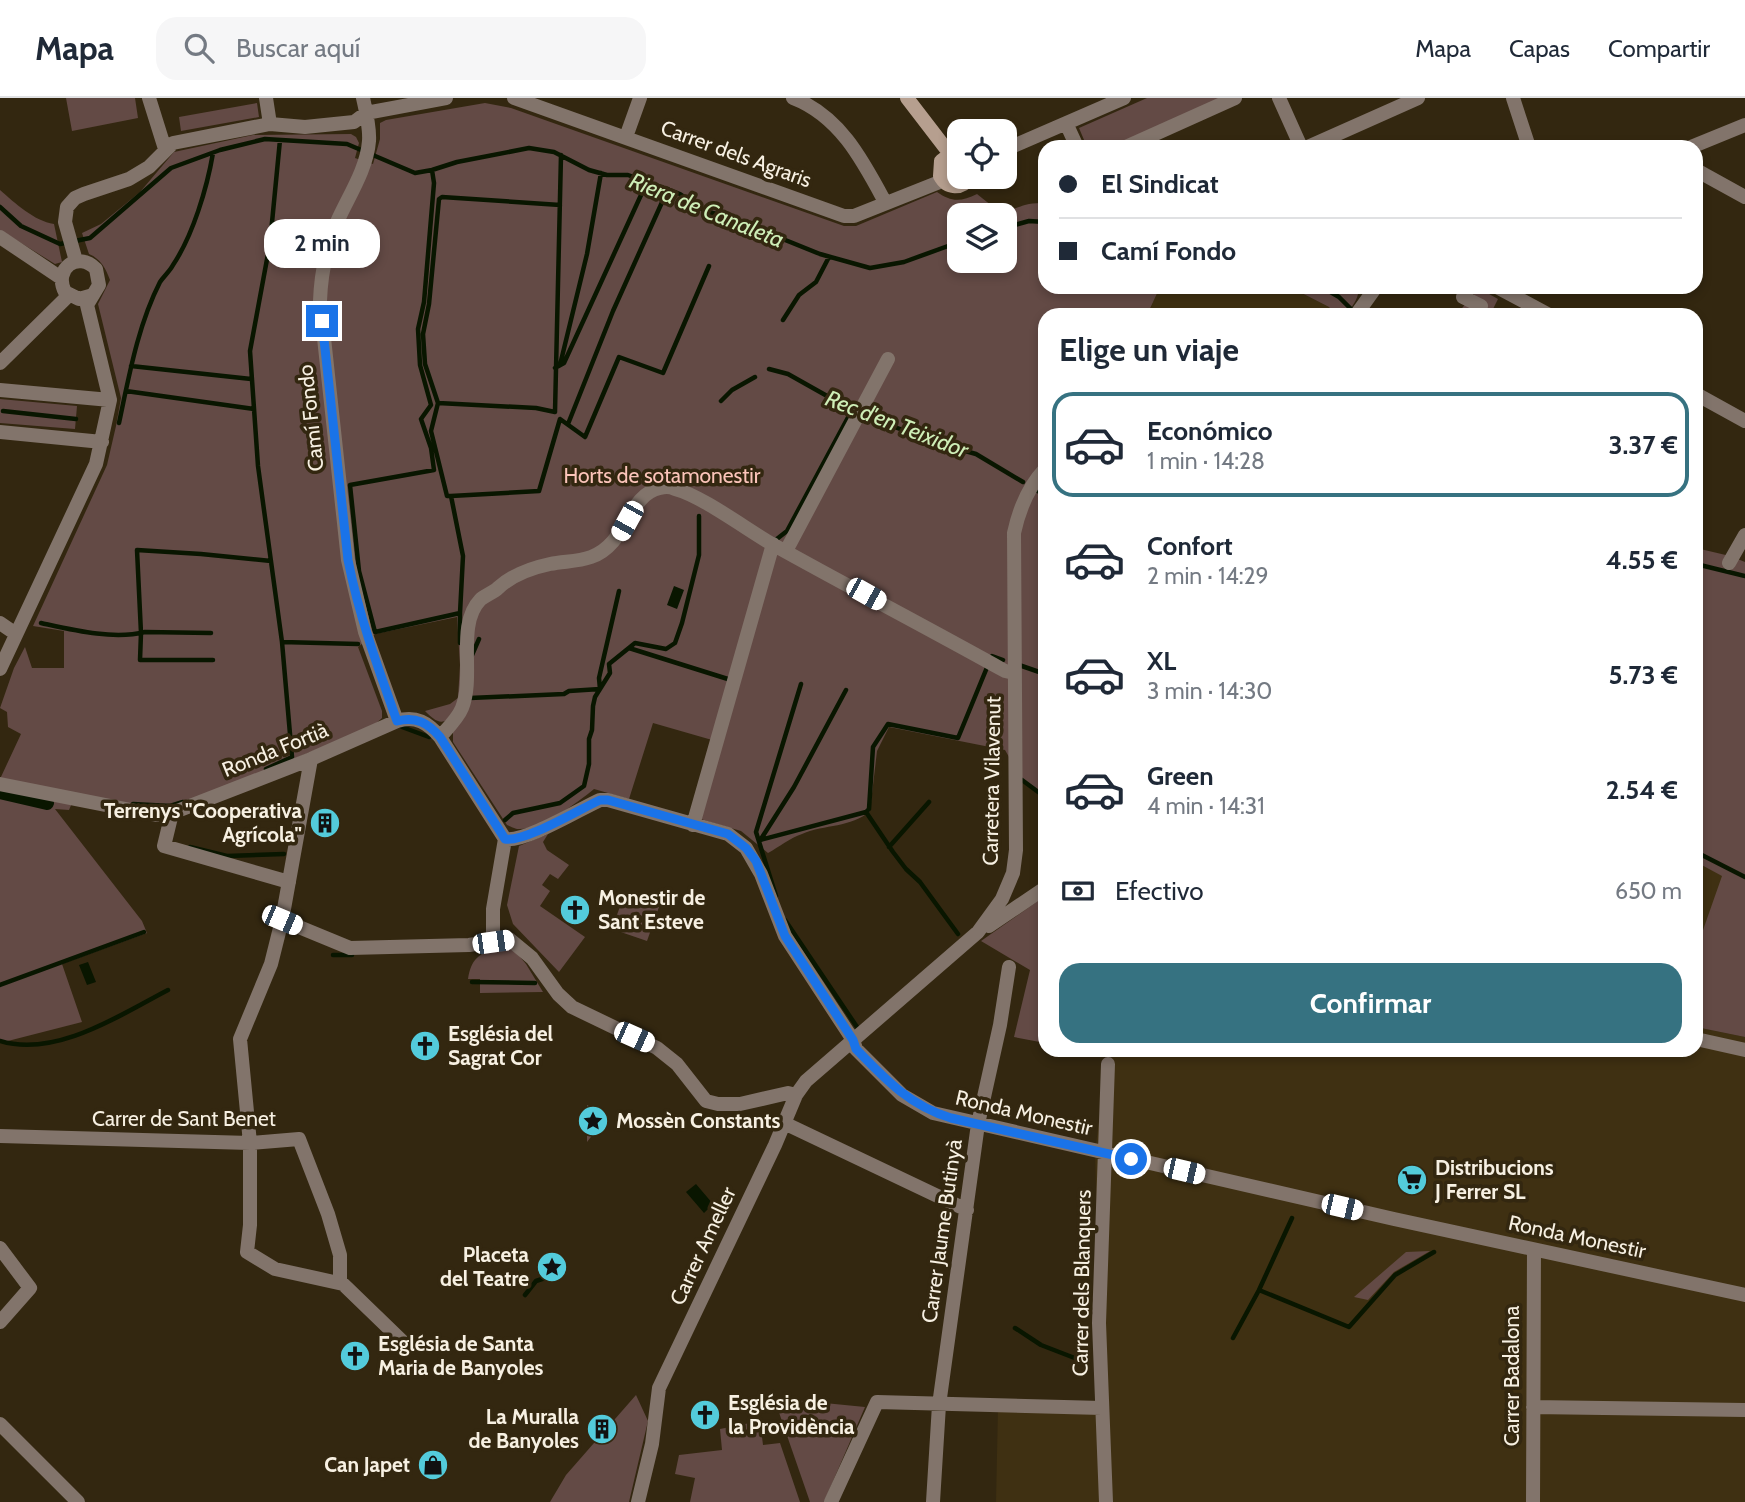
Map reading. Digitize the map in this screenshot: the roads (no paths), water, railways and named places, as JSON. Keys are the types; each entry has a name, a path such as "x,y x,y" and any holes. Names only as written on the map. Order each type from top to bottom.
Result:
{"street":[{"path":"149,98 165,149"},
{"path":"266,98 270,124"},
{"path":"76,261 65,222 67,207 75,198 128,179 149,167 173,143 270,124 305,127 354,122 365,105 446,98"},
{"name":"Carrer dels Agraris","path":"514,98 844,216 854,216 942,181"},
{"path":"626,137 640,98"},
{"path":"793,98 802,101 843,133 863,160 885,202"},
{"path":"906,98 947,146"},
{"path":"1017,144 1124,98"},
{"path":"1142,140 1236,98"},
{"path":"1279,98 1298,140"},
{"path":"1324,140 1418,98"},
{"path":"1513,98 1527,140"},
{"name":"Camí Fondo","path":"365,105 369,140 362,166 325,258 320,301 348,560 365,632 397,721"},
{"path":"1066,123 1074,140"},
{"path":"1703,142 1745,125"},
{"path":"947,160 939,166 942,181 947,183"},
{"path":"1703,174 1745,197"},
{"path":"0,237 61,278"},
{"path":"0,363 82,299 99,285 99,274 88,262 76,261 66,267 61,278 62,288 82,299 110,401 102,442 96,464 0,669"},
{"path":"1510,294 1536,308"},
{"path":"1464,297 1481,306 1480,308"},
{"path":"693,825 779,548 888,359"},
{"path":"0,390 110,401"},
{"path":"1703,402 1745,421"},
{"path":"0,432 102,442"},
{"name":"Carretera Vilavenut","path":"796,1095 806,1081 978,932 1002,900 1015,862 1017,818 1014,533 1020,510 1038,479"},
{"path":"440,737 462,708 467,678 468,625 481,599 517,575 551,564 594,556 609,547 618,538 636,504 649,491 663,487 676,489 779,548 1005,671 1014,673"},
{"path":"1729,562 1745,535"},
{"path":"0,623 16,634"},
{"path":"397,721 417,720 428,724 440,737 505,839 493,909 493,942"},
{"name":"Ronda Fortià","path":"0,784 144,813 172,813 311,759 397,721"},
{"path":"311,759 282,920 271,964 240,1039 250,1143 250,1225 247,1252 275,1269 340,1283 402,1342"},
{"name":"Ronda Monestir","path":"505,839 532,834 600,800 728,834 746,848 756,861 785,936 853,1040 856,1049 888,1082 917,1105 933,1113 1534,1250 1745,1295"},
{"path":"172,813 163,846 289,882"},
{"path":"978,932 1038,893"},
{"path":"282,920 350,948 469,944 509,939 532,958 558,994 572,1007 657,1048 677,1064 706,1101 740,1104 788,1093 796,1095"},
{"name":"Carrer Jaume Butinyà","path":"933,1502 939,1405 978,1124 1000,1025 1009,968"},
{"path":"1703,1041 1745,1050"},
{"name":"Carrer dels Blanquers","path":"1106,1502 1099,1311 1108,1064"},
{"name":"Carrer Ameller","path":"638,1502 652,1444 659,1388 796,1095"},
{"path":"784,1123 967,1210"},
{"name":"Carrer de Sant Benet","path":"0,1136 250,1143 299,1139 328,1214 340,1255 340,1283"},
{"path":"0,1248 30,1288 0,1322"},
{"name":"Carrer Badalona","path":"1533,1502 1534,1250"},
{"path":"831,1502 877,1402 1102,1408"},
{"path":"1533,1407 1745,1410"},
{"path":"0,1424 78,1502"}],"waterway":[{"name":"Riera de Canaleta","path":"0,207 21,226 60,244 90,238 171,168 220,150 265,139 347,144 415,173 529,148 554,152 589,170 607,175 628,175 680,194 705,211 728,217 820,254 870,268 904,262 947,246"},
{"path":"280,140 270,243 250,351 258,466 282,642"},
{"path":"119,423 135,351 152,298 193,226 213,153"},
{"path":"438,403 536,408 555,412 561,155"},
{"path":"432,170 434,183 424,302 418,329 420,365 431,405 421,419 431,448 434,470 350,485 359,571 375,632 460,613 463,556 451,496 539,491 560,419 585,437 619,357 663,373 709,266"},
{"path":"560,365 587,254 601,173"},
{"path":"555,368 564,363 647,182"},
{"path":"568,424 613,311 668,189"},
{"path":"451,496 447,496 431,431 438,403 425,364 423,334 429,304 439,199 442,197 560,205"},
{"name":"Riera de Canaleta","path":"1017,224 1038,222"},
{"path":"783,320 799,295 816,282 829,257"},
{"name":"Riera de Canaleta","path":"1334,294 1350,308"},
{"path":"131,366 251,379"},
{"name":"Rec d'en Teixidor","path":"769,369 788,374 852,410"},
{"name":"Rec d'en Teixidor","path":"721,401 732,390 755,377"},
{"path":"126,391 254,409"},
{"path":"773,542 787,531 852,410"},
{"path":"3,411 76,419"},
{"name":"Rec d'en Teixidor","path":"863,415 937,443 976,454 1023,482"},
{"name":"Rec d'en Teixidor","path":"505,820 513,813 560,803 584,786 589,764 593,706 595,697 610,673 609,664 635,643 666,649 675,643 699,555 699,516"},
{"path":"213,660 140,660 137,550 271,561"},
{"name":"Riera de Canaleta","path":"1703,566 1745,576"},
{"path":"470,698 564,694 569,691 600,689 599,678 619,591"},
{"name":"Rec d'en Teixidor","path":"460,613 460,643"},
{"path":"41,623 106,635 145,632 211,633"},
{"path":"472,655 479,639"},
{"path":"266,769 292,757 282,642 358,644"},
{"path":"629,648 731,680"},
{"path":"992,656 1003,660"},
{"path":"760,840 866,812 869,809 873,747 888,724 958,738 988,665"},
{"path":"1019,665 1038,672"},
{"path":"776,896 756,832 801,684"},
{"path":"761,839 794,787 846,690"},
{"name":"Rec d'en Teixidor","path":"402,727 429,737"},
{"path":"1022,780 1038,792"},
{"name":"Rec d'en Teixidor","path":"0,792 47,803"},
{"path":"133,804 170,806 183,802"},
{"path":"889,847 929,802"},
{"path":"866,812 893,852 920,882 958,934"},
{"name":"Rec d'en Teixidor","path":"190,847 227,856 284,854"},
{"name":"Rec d'en Teixidor","path":"1703,856 1745,877"},
{"path":"785,920 857,1027"},
{"path":"0,985 144,932"},
{"path":"333,955 352,955"},
{"path":"472,982 535,983"},
{"path":"0,1041 21,1045 65,1039 109,1022 168,990"},
{"path":"1259,1290 1292,1218"},
{"path":"1233,1338 1259,1290 1349,1327 1395,1275 1434,1252"},
{"path":"525,1295 536,1281 545,1278"},
{"path":"1015,1328 1041,1345 1085,1362"}],"place":[{"name":"Terrenys \"Cooperativa Agrícola\"","path":"325,823"},
{"name":"Monestir de Sant Esteve","path":"575,910"},
{"name":"Església del Sagrat Cor","path":"425,1046"},
{"name":"Mossèn Constants","path":"593,1121"},
{"name":"Distribucions J Ferrer SL","path":"1412,1180"},
{"name":"Placeta del Teatre","path":"552,1267"},
{"name":"Església de Santa Maria de Banyoles","path":"355,1356"},
{"name":"Església de la Providència","path":"705,1415"},
{"name":"La Muralla de Banyoles","path":"602,1429"},
{"name":"Can Japet","path":"433,1465"}],"park label":[{"name":"Horts de sotamonestir","path":"662,476"}]}
